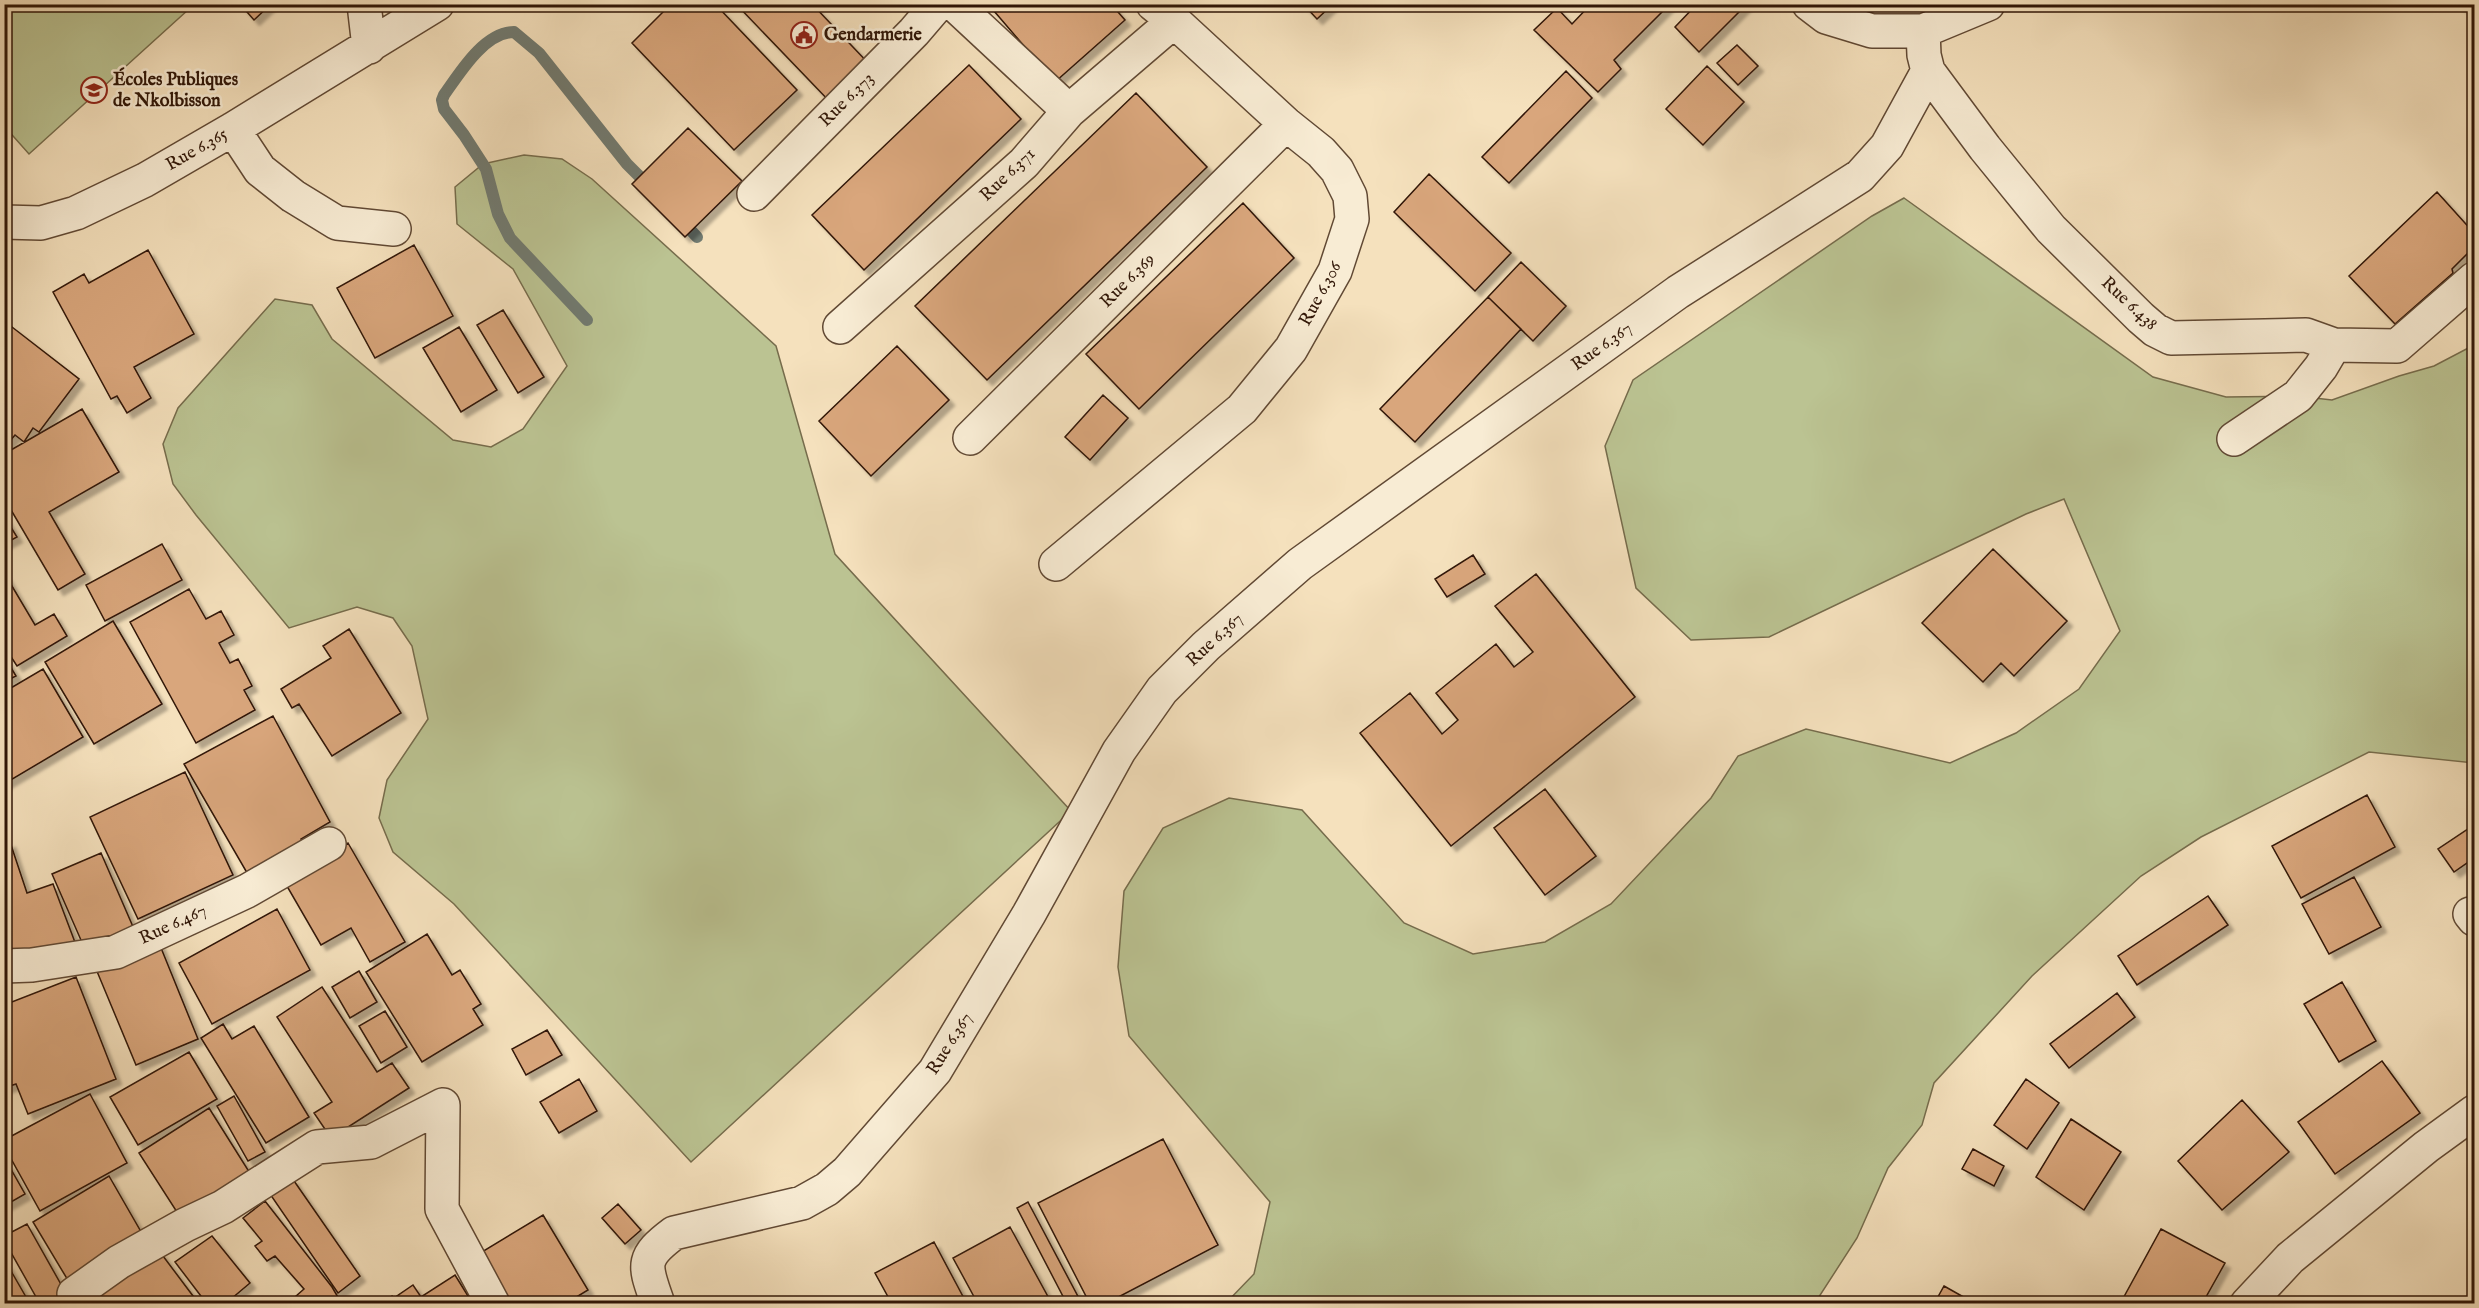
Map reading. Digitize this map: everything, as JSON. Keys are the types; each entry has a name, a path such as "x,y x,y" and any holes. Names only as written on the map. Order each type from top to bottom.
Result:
{"street":[{"path":"364,4 369,47"},
{"name":"Rue 6.365","path":"4,222 41,224 76,213 145,180 437,4"},
{"name":"Rue 6.373","path":"754,194 915,32 938,4"},
{"path":"954,4 1069,111"},
{"path":"1809,4 1826,17 1872,31 1923,31 1988,4"},
{"name":"Rue 6.371","path":"840,327 1024,163 1069,111 1164,13"},
{"name":"Rue 6.306","path":"1056,564 1242,410 1291,349 1335,271 1352,219 1350,196 1337,170 1322,152 1286,124 1164,13"},
{"name":"Rue 6.438","path":"1923,31 1924,55 1928,70 1985,148 2051,229 2155,330 2171,338 2306,335 2334,345 2397,346 2475,279"},
{"name":"Rue 6.367","path":"658,1304 646,1269 648,1259 664,1240 674,1233 802,1203 827,1189 847,1172 935,1071 1029,914 1119,751 1162,690 1206,646 1300,564 1678,292 1860,176 1887,146 1928,70"},
{"name":"Rue 6.369","path":"970,438 1286,124"},
{"path":"233,129 260,170 311,207 337,223 394,229"},
{"path":"2234,439 2298,396 2321,367 2334,345"},
{"name":"Rue 6.467","path":"4,966 32,965 116,952 247,891 328,844"},
{"path":"74,1294 119,1262 185,1225 223,1207 317,1147 370,1142 443,1106 442,1209 493,1304"},
{"path":"2247,1304 2290,1258 2426,1147 2475,1112"}],"green space":[{"path":"184,4 189,9 29,154 5,127 5,5"},
{"path":"524,155 562,159 592,179 776,346 835,554 1071,811 691,1162 454,904 393,852 379,818 387,780 428,719 412,646 393,618 357,607 289,628 173,484 163,444 178,408 275,299 312,305 332,339 453,440 491,447 523,429 567,366 513,269 457,224 455,187 483,164"},
{"path":"1904,198 2153,377 2226,397 2297,396 2332,400 2434,366 2474,345 2474,763 2369,752 2201,837 2141,876 2032,976 1934,1083 1922,1125 1888,1168 1857,1238 1815,1303 1226,1303 1254,1274 1270,1202 1129,1036 1118,967 1124,891 1163,828 1229,798 1302,810 1404,923 1473,954 1545,942 1611,904 1711,798 1738,756 1806,729 1950,763 2016,733 2079,689 2120,631 2064,499 2026,514 1769,637 1691,640 1636,588 1605,446 1633,380 1872,216"}],"building":[{"path":"240,4 271,4 254,20"},
{"path":"671,4 715,4 797,90 734,150 632,43"},
{"name":"Gendarmerie","path":"736,4 812,4 871,66 832,104"},
{"path":"988,4 1111,4 1125,20 1055,82"},
{"path":"1303,4 1333,4 1317,19"},
{"path":"1591,4 1670,4 1614,60 1621,69 1598,92 1534,30 1557,8 1572,24"},
{"path":"1697,4 1747,4 1699,52 1675,27"},
{"path":"2457,4 2474,4 2474,13"},
{"path":"1737,45 1758,66 1738,85 1717,63"},
{"path":"969,65 1021,119 864,270 812,215"},
{"path":"1707,66 1744,102 1703,145 1666,109"},
{"path":"1566,71 1592,98 1509,183 1482,157"},
{"path":"1136,93 1207,167 987,380 915,306"},
{"path":"688,128 742,181 685,237 632,184"},
{"path":"1429,174 1511,253 1475,291 1394,212"},
{"path":"2437,192 2474,233 2474,247 2452,269 2453,273 2395,324 2349,276"},
{"path":"1243,203 1294,258 1139,409 1086,354"},
{"path":"414,245 453,316 375,358 337,288"},
{"path":"148,250 194,334 134,367 151,398 127,413 117,396 111,399 53,292 84,274 89,283"},
{"path":"1521,262 1566,306 1533,341 1488,297"},
{"path":"1488,297 1521,329 1415,442 1380,409"},
{"path":"503,310 544,377 518,393 477,325"},
{"path":"12,327 79,379 39,432 33,428 24,442 15,435 4,448 4,337"},
{"path":"459,327 497,390 461,412 423,348"},
{"path":"897,346 949,400 871,476 819,421"},
{"path":"1103,395 1128,418 1090,460 1065,437"},
{"path":"82,409 119,472 49,512 85,574 58,590 4,498 4,454"},
{"path":"4,516 17,537 4,544"},
{"path":"162,544 182,580 105,621 86,585"},
{"path":"1993,549 2067,621 2014,676 2001,663 1983,682 1922,623"},
{"path":"1473,555 1485,574 1447,597 1435,579"},
{"path":"1536,574 1635,697 1451,846 1360,733 1410,693 1442,734 1458,720 1436,693 1496,644 1514,667 1533,652 1495,606"},
{"path":"6,576 35,625 54,614 67,636 17,666 4,646"},
{"path":"189,589 206,619 221,611 234,635 219,643 230,663 238,659 252,686 244,690 255,710 196,743 130,622"},
{"path":"113,621 162,704 94,744 45,662"},
{"path":"349,629 401,713 332,756 299,704 292,708 281,689 331,658 323,646"},
{"path":"4,656 16,676 4,682"},
{"path":"43,669 83,737 4,784 4,692"},
{"path":"273,716 330,822 301,839 305,847 250,878 184,764"},
{"path":"185,772 233,875 138,919 90,817"},
{"path":"1545,789 1596,856 1545,895 1494,828"},
{"path":"2367,795 2395,847 2301,898 2272,846"},
{"path":"2474,825 2474,858 2454,872 2438,849"},
{"path":"10,842 27,893 53,884 76,945 4,969 4,844"},
{"path":"348,843 405,942 370,962 351,928 321,945 284,881"},
{"path":"101,853 137,936 84,947 52,874"},
{"path":"2354,877 2381,927 2329,954 2302,904"},
{"path":"2208,896 2228,925 2137,985 2118,956"},
{"path":"277,909 310,970 212,1024 179,963"},
{"path":"427,934 452,975 460,970 481,1004 473,1009 483,1025 422,1062 366,972"},
{"path":"159,943 198,1039 136,1065 96,969"},
{"path":"359,971 377,1002 350,1018 332,987"},
{"path":"76,977 116,1079 28,1114 16,1084 4,1088 4,1005"},
{"path":"2342,982 2376,1041 2339,1062 2304,1004"},
{"path":"322,987 377,1072 392,1063 409,1088 331,1138 314,1113 332,1102 277,1017"},
{"path":"2117,993 2135,1017 2069,1068 2050,1044"},
{"path":"385,1011 407,1047 381,1063 359,1026"},
{"path":"223,1024 232,1039 254,1026 309,1117 266,1143 201,1038"},
{"path":"547,1030 562,1055 526,1075 512,1049"},
{"path":"189,1052 217,1099 138,1145 110,1097"},
{"path":"2382,1061 2420,1113 2335,1174 2298,1122"},
{"path":"579,1079 597,1111 559,1133 540,1102"},
{"path":"2026,1079 2059,1103 2027,1149 1994,1125"},
{"path":"90,1094 127,1163 40,1211 4,1146 4,1140"},
{"path":"234,1096 265,1152 248,1161 217,1106"},
{"path":"2242,1100 2289,1152 2222,1210 2178,1161"},
{"path":"209,1108 253,1178 184,1223 139,1153"},
{"path":"2071,1119 2121,1152 2084,1210 2036,1177"},
{"path":"1163,1139 1218,1245 1105,1304 1090,1304 1038,1203"},
{"path":"1973,1149 2004,1166 1994,1186 1962,1169"},
{"path":"8,1164 25,1194 4,1206 4,1165"},
{"path":"109,1176 144,1237 69,1282 33,1222"},
{"path":"292,1178 360,1276 338,1293 270,1194"},
{"path":"265,1201 332,1287 342,1304 287,1304 304,1289 275,1256 267,1261 255,1246 262,1241 243,1218"},
{"path":"1028,1202 1082,1304 1067,1304 1017,1208"},
{"path":"618,1204 641,1230 625,1244 602,1218"},
{"path":"543,1215 588,1290 565,1304 486,1304 462,1264"},
{"path":"27,1224 72,1304 40,1304 4,1240 4,1236"},
{"path":"1010,1227 1052,1304 978,1304 953,1258"},
{"path":"2161,1229 2225,1263 2202,1304 2120,1304"},
{"path":"212,1236 250,1283 225,1304 207,1304 175,1262"},
{"path":"934,1242 967,1304 892,1304 875,1273"},
{"path":"160,1252 193,1296 184,1304 88,1304"},
{"path":"7,1264 30,1304 4,1304 4,1266"},
{"path":"455,1275 473,1304 403,1304 397,1296 413,1285 421,1297"},
{"path":"1944,1286 1976,1304 1934,1304"},
{"path":"392,1296 397,1304 381,1304"}],"waterway":[{"path":"587,320 510,238 498,214 486,169 444,109 442,100 444,95 483,46 503,34 514,32 539,53 627,164 651,188"},
{"path":"681,220 697,237"}],"place":[{"name":"Gendarmerie","path":"804,35"},
{"name":"Écoles Publiques de Nkolbisson","path":"94,90"}]}
